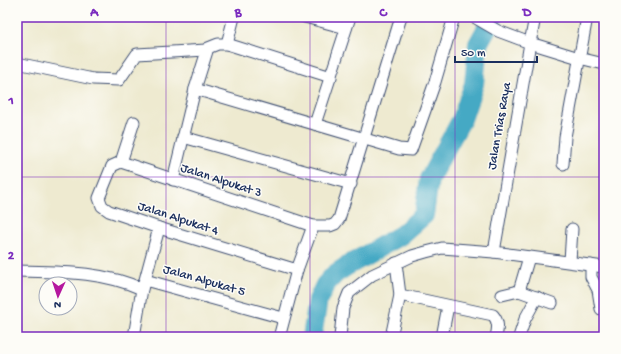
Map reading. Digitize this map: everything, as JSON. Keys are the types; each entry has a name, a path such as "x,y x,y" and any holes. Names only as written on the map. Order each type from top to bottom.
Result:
{"street":[{"path":"227,44 234,17"},
{"path":"305,17 348,22 315,124"},
{"path":"280,334 283,318 297,270 313,226 330,226 335,224 339,219 351,184 401,17"},
{"path":"195,89 399,149 412,150 433,89 454,17"},
{"path":"474,17 498,31 530,43 604,64"},
{"name":"Jalan Trias Raya","path":"494,252 516,115 535,17"},
{"path":"563,164 565,137 587,17"},
{"path":"17,63 93,78 119,80 137,54 206,50 218,44 227,44 331,77"},
{"path":"173,180 206,50"},
{"path":"121,162 134,122"},
{"path":"183,137 351,184"},
{"name":"Jalan Alpukat 3","path":"121,162 313,226"},
{"name":"Jalan Alpukat 4","path":"121,162 112,166 99,198 102,206 109,211 159,228 297,270"},
{"name":"Jalan Alpukat 5","path":"159,228 144,284 283,318"},
{"path":"570,261 572,229"},
{"path":"340,337 343,308 349,293 372,276 412,256 442,248 494,252 570,261 604,267"},
{"path":"519,291 529,257"},
{"path":"391,337 400,295 396,264"},
{"path":"591,265 591,277 598,290 601,309"},
{"path":"17,271 95,275 125,282 144,284 134,337"},
{"path":"502,295 519,291 552,303"},
{"path":"400,295 493,315 497,320 498,328 496,337"},
{"path":"519,337 525,319 537,298"},
{"path":"442,337 448,306"}],"waterway":[{"path":"312,337 318,300 325,285 335,274 401,235 424,215 429,179 462,119 474,84 478,44 493,17"}]}
